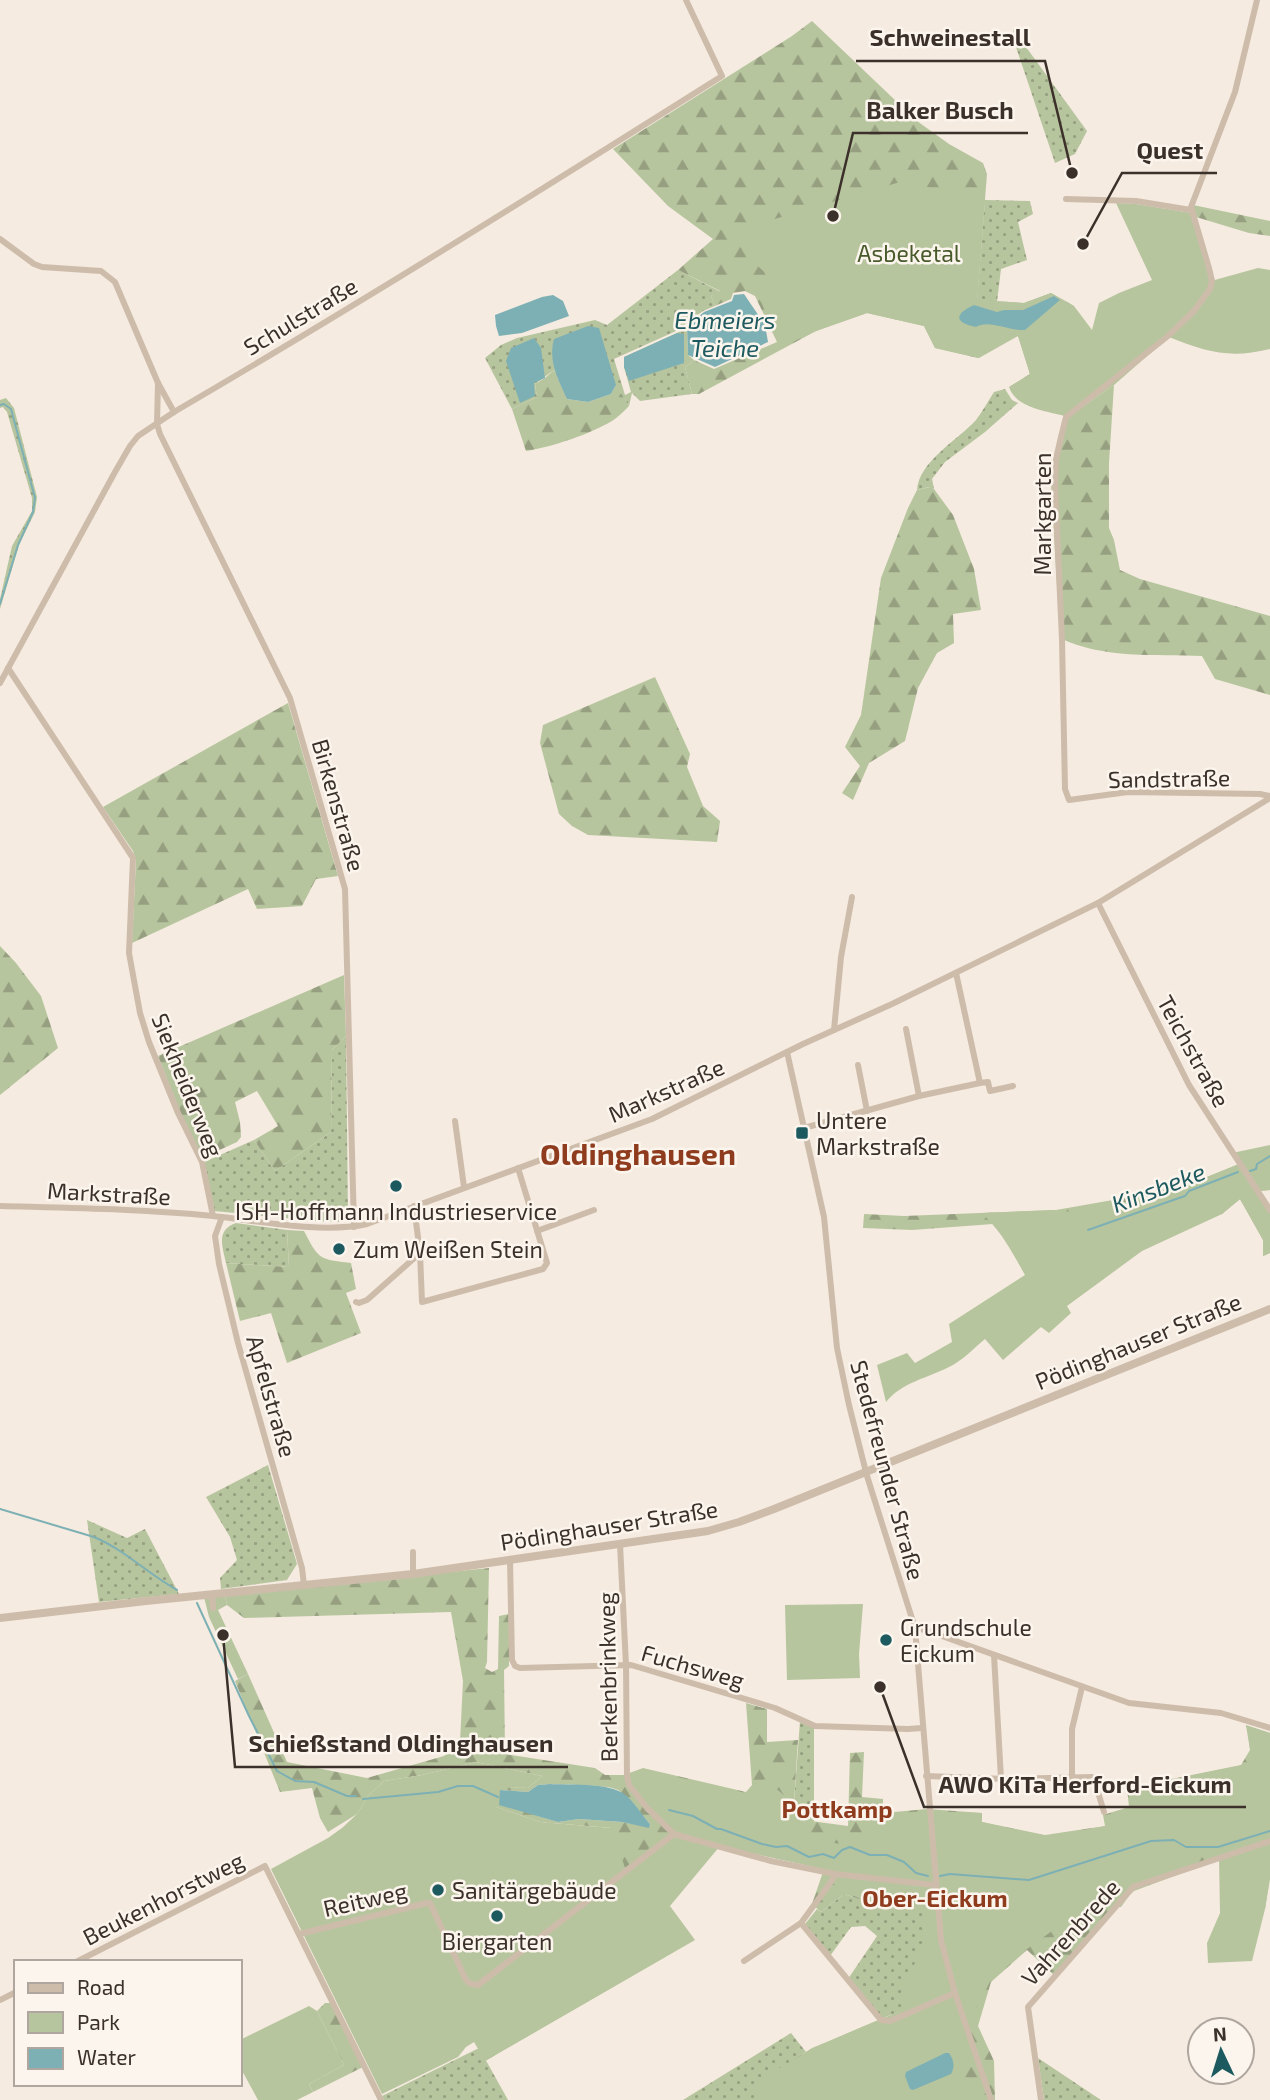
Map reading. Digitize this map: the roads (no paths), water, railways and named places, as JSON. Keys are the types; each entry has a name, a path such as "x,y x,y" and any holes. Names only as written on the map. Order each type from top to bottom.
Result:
{"street":[{"name":"Schulstraße","path":"0,683 130,446 138,436 502,212 558,181 722,76 687,0"},
{"path":"1066,199 1136,201 1191,211 1236,92 1257,0"},
{"name":"Markgarten","path":"1069,800 1065,789 1055,486 1060,437 1066,417 1168,336 1205,298 1212,281 1191,211"},
{"path":"0,240 42,267 101,271 115,282 158,383 174,412"},
{"path":"158,383 158,424"},
{"name":"Birkenstraße","path":"158,424 160,434 290,698 345,889 354,1227"},
{"name":"Siekheiderweg","path":"8,668 133,858 129,953 140,1013 178,1113 202,1162 213,1216"},
{"name":"Sandstraße","path":"1069,800 1129,792 1260,794 1270,797"},
{"name":"Markstraße","path":"0,1206 213,1216 337,1228 354,1227 379,1220 645,1122 1098,903 1270,797"},
{"path":"834,1030 841,957 852,897"},
{"name":"Teichstraße","path":"1098,903 1189,1085 1270,1210"},
{"path":"956,973 980,1083"},
{"path":"906,1029 919,1096"},
{"name":"Stedefreunder Straße","path":"787,1052 824,1217 837,1348 849,1405 915,1628 941,1940 955,1993 991,2100"},
{"path":"858,1065 867,1111"},
{"path":"804,1128 919,1096 980,1083 988,1082 990,1091 1013,1086"},
{"path":"456,1121 464,1187"},
{"path":"414,1206 420,1253 421,1300 425,1303 543,1269 547,1266 518,1168"},
{"path":"537,1231 594,1210"},
{"name":"Apfelstraße","path":"222,1217 215,1236 219,1264 237,1343 302,1568 304,1585"},
{"path":"356,1302 367,1300 420,1253"},
{"name":"Pödinghauser Straße","path":"0,1619 413,1574 700,1533 730,1526 1270,1309"},
{"name":"Berkenbrinkweg","path":"620,1545 628,1781 647,1808 674,1834 758,1858 835,1874 935,1885"},
{"path":"413,1552 413,1574"},
{"name":"Fuchsweg","path":"510,1560 512,1660 515,1666 532,1669 631,1665 769,1706 816,1727 922,1728"},
{"path":"212,1594 213,1608"},
{"path":"915,1628 1129,1703 1221,1713 1270,1728"},
{"path":"995,1655 1001,1779"},
{"path":"1072,1777 1072,1729 1082,1686"},
{"path":"926,1776 1001,1779 1092,1777 1104,1812"},
{"name":"Reitweg","path":"299,1934 430,1903 466,1980 478,1985 674,1834"},
{"name":"Vahrenbrede","path":"1041,2100 1028,2007 1075,1951 1137,1885 1270,1841"},
{"name":"Reitweg","path":"265,1866 381,2100"},
{"name":"Beukenhorstweg","path":"80,1960 265,1866"},
{"path":"744,1961 801,1923 835,1874"},
{"path":"801,1923 881,2020 895,2020 955,1993"}],"water":[{"name":"Ebmeiers Teiche","path":"744,294 765,325 768,342 715,367 688,355 687,326 704,312 732,301 734,295"},
{"path":"553,295 563,301 569,316 522,333 499,336 495,315"},
{"path":"1054,296 1060,300 1025,330 986,324 976,327 960,321 959,318 974,305 997,312 1023,310"},
{"path":"588,326 599,328 616,385 611,394 588,402 567,399 555,370 552,347 554,339"},
{"path":"677,333 684,334 684,363 629,381 624,357"},
{"path":"534,338 541,348 545,378 534,383 535,396 520,403 506,361 511,348"},
{"path":"538,1785 596,1786 621,1792 650,1824 649,1828 622,1822 579,1819 558,1822 499,1805 500,1790 528,1792"},
{"path":"949,2053 953,2061 951,2074 910,2089 906,2072"}],"waterway":[{"path":"0,405 4,404 11,409 35,498 33,512 18,545 0,604"},
{"name":"Kinsbeke","path":"1250,1171 1270,1156"},
{"name":"Kinsbeke","path":"1088,1230 1185,1196 1189,1191 1238,1172"},
{"path":"0,1509 94,1537 177,1590"},
{"path":"197,1603 277,1771 295,1781 314,1782 347,1796 356,1796"},
{"path":"363,1799 438,1792 458,1786 473,1786 498,1797"},
{"path":"669,1810 693,1816 717,1829 762,1844 787,1846 809,1857 823,1854 834,1858 850,1847 870,1855 887,1855 904,1862 916,1873 928,1876"},
{"path":"940,1876 950,1874 1029,1880 1151,1841 1174,1840 1186,1847 1218,1847 1270,1831"}],"place":[{"name":"Schweinestall","path":"1072,173"},
{"name":"Balker Busch","path":"833,216"},
{"name":"Quest","path":"1083,244"},
{"name":"Untere Markstraße","path":"802,1133"},
{"name":"ISH-Hoffmann Industrieservice","path":"396,1186"},
{"name":"Zum Weißen Stein","path":"339,1249"},
{"name":"Schießstand Oldinghausen","path":"223,1635"},
{"name":"Grundschule Eickum","path":"886,1640"},
{"name":"AWO KiTa Herford-Eickum","path":"880,1687"},
{"name":"Sanitärgebäude","path":"438,1890"},
{"name":"Biergarten","path":"497,1916"}],"district":[{"name":"Oldinghausen","path":"638,1153"},
{"name":"Pottkamp","path":"837,1808"},
{"name":"Ober-Eickum","path":"935,1897"}],"park label":[{"name":"Asbeketal","path":"909,253"}]}
